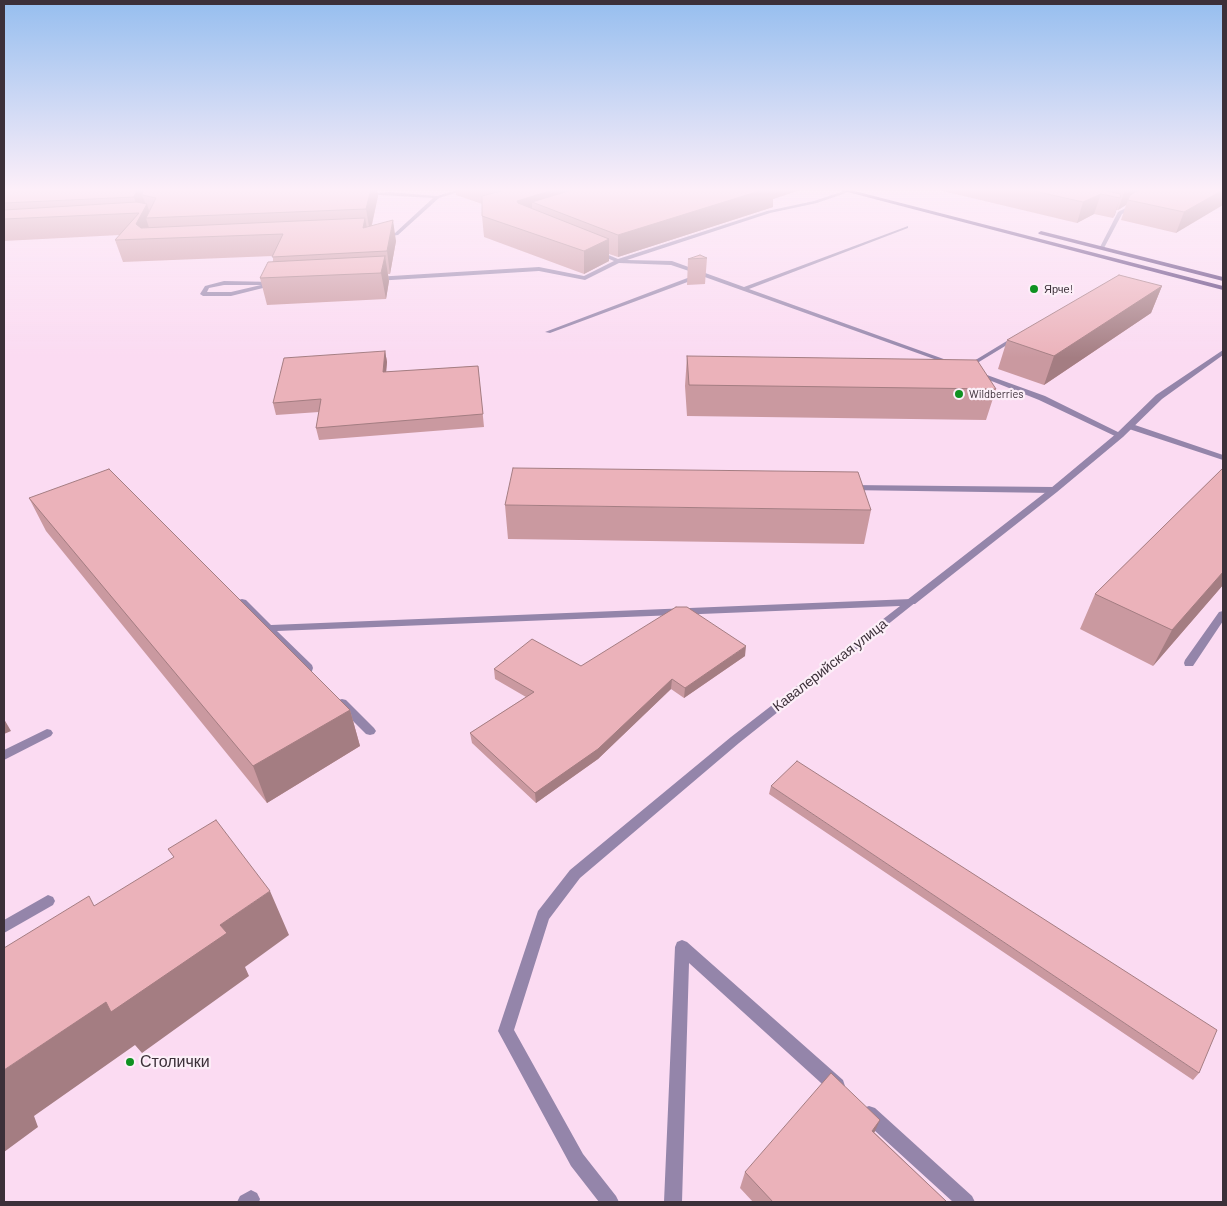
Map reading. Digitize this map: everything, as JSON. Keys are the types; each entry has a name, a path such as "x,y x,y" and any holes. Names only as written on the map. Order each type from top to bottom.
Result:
{"main road":[{"path":"1056,245 1223,288"},
{"path":"1090,245 1223,279"},
{"path":"1089,254 1101,248"}],"street":[{"path":"372,279 539,269 585,278 618,261 666,245"},
{"path":"746,288 858,245"},
{"path":"592,250 618,261 672,263 746,288 1042,398 1120,435"},
{"path":"548,332 706,274"},
{"path":"274,284 231,294 203,294 208,287 224,283 284,284"},
{"path":"964,368 1025,333"},
{"name":"Кавалерийская улица","path":"610,1202 577,1160 506,1031 543,916 575,874 735,740 1054,490 1120,435 1158,397 1223,352"},
{"path":"972,379 992,379"},
{"path":"1129,426 1223,458"},
{"path":"845,487 1054,490"},
{"path":"234,594 316,676"},
{"path":"269,628 911,602"},
{"path":"1189,663 1223,614"},
{"path":"336,697 370,731"},
{"path":"4,755 47,734"},
{"path":"4,927 48,901"},
{"path":"674,1202 682,947 966,1202"}],"building":[{"path":"278,245 388,245 387,251 272,257"},
{"path":"567,245 596,245 584,251"},
{"path":"700,255 707,258 688,259"},
{"path":"385,256 381,273 260,278 268,262"},
{"path":"1119,275 1162,286 1054,356 1007,340"},
{"path":"385,351 383,372 478,366 483,414 316,428 321,399 273,403 284,358"},
{"path":"687,356 977,360 996,389 689,385"},
{"path":"513,468 858,472 871,510 505,505"},
{"path":"1223,468 1223,572 1172,630 1095,594"},
{"path":"109,469 350,710 253,766 29,498"},
{"path":"676,607 687,607 746,646 685,688 672,679 598,749 535,793 470,733 534,692 494,669 532,639 581,666"},
{"path":"797,761 1217,1030 1199,1073 771,786"},
{"path":"216,820 270,891 220,925 227,933 111,1012 106,1002 4,1070 4,948 89,896 94,906 174,857 168,849"},
{"path":"831,1073 880,1120 872,1131 947,1202 773,1202 745,1172"}],"place":[{"name":"Ярче!","path":"1034,289"},
{"name":"Wildberries","path":"959,394"},
{"name":"Столички","path":"130,1062"}]}
